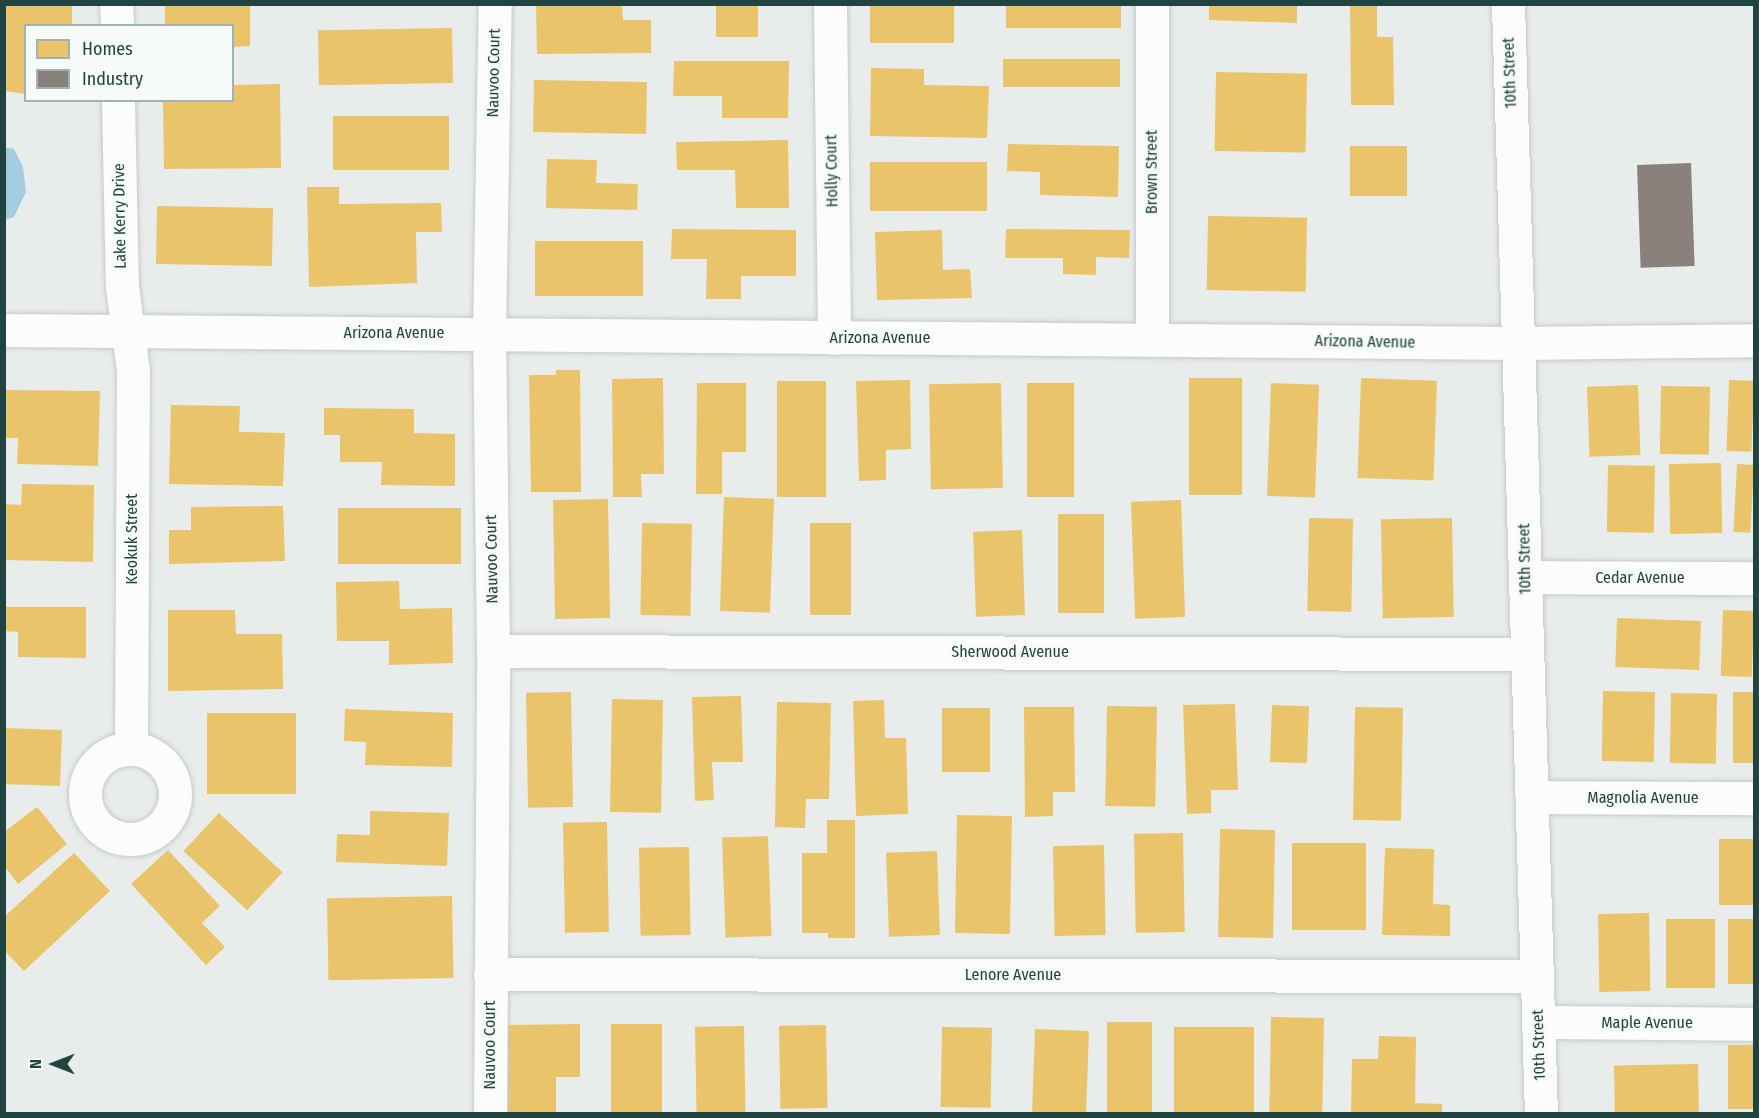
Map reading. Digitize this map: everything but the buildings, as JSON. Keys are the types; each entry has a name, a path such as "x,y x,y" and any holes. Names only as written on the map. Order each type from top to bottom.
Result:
{"street":[{"path":"116,4 117,24"},
{"name":"Nauvoo Court","path":"490,1113 493,651 489,333 495,4"},
{"name":"Holly Court","path":"830,4 834,338"},
{"name":"Brown Street","path":"1152,4 1152,340"},
{"name":"10th Street","path":"1508,4 1542,1113"},
{"name":"Lake Kerry Drive","path":"118,102 122,287 128,331"},
{"name":"Arizona Avenue","path":"4,330 1519,343 1755,340"},
{"name":"Keokuk Street","path":"128,331 133,370 131,748"},
{"name":"Cedar Avenue","path":"1525,577 1755,578"},
{"name":"Sherwood Avenue","path":"493,651 1527,654"},
{"name":"Magnolia Avenue","path":"1532,797 1755,798"},
{"name":"Lenore Avenue","path":"490,974 1537,976"},
{"name":"Maple Avenue","path":"1539,1022 1755,1023"}],"water":[{"path":"4,147 14,149 23,167 26,192 14,217 5,220"}]}
